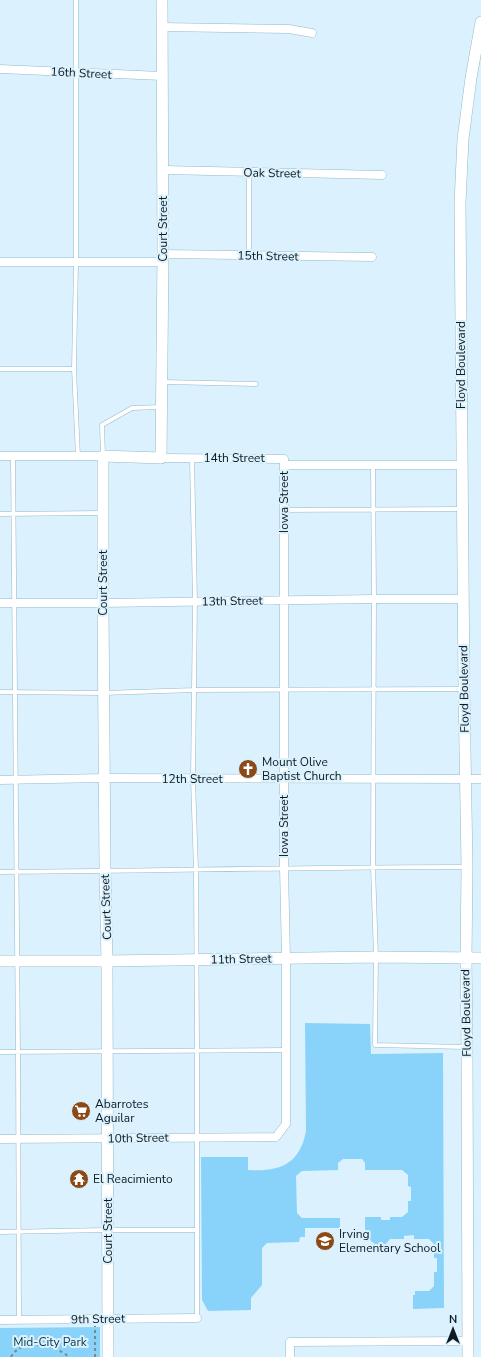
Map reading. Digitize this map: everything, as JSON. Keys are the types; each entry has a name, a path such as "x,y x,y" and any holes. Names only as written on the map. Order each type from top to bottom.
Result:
{"main road":[{"name":"Court Street","path":"161,458 163,258 162,0"},
{"name":"Floyd Boulevard","path":"468,1357 467,867 462,509 460,203 463,139 471,78 481,22"},
{"name":"Court Street","path":"103,456 103,693 108,1051 108,1357"},
{"name":"14th Street","path":"103,456 161,458"},
{"name":"11th Street","path":"0,961 376,957 481,958"}],"street":[{"path":"162,27 289,29 312,33"},
{"name":"16th Street","path":"0,69 162,76"},
{"name":"Oak Street","path":"163,170 382,175"},
{"name":"15th Street","path":"0,262 76,262 249,256 372,257"},
{"name":"14th Street","path":"0,456 103,456"},
{"name":"14th Street","path":"161,458 284,459 284,465 462,465"},
{"name":"Iowa Street","path":"276,1137 286,1124 286,958 284,868 284,465"},
{"name":"13th Street","path":"0,603 284,601 374,598 463,599"},
{"name":"12th Street","path":"0,780 104,778 374,780 481,779"},
{"name":"10th Street","path":"0,1139 276,1137"},
{"name":"9th Street","path":"0,1320 197,1318"},
{"path":"290,1357 290,1342 468,1341"}],"lane":[{"path":"76,0 76,262 74,369 78,456"},
{"path":"249,172 249,256"},
{"path":"0,369 74,369"},
{"path":"162,382 256,384"},
{"path":"103,456 102,425 132,408 162,407"},
{"path":"13,456 19,1139 19,1320"},
{"path":"192,458 195,602 193,779 197,960 197,1318"},
{"path":"373,464 373,867 376,957 375,1046 467,1047"},
{"path":"284,510 462,509"},
{"path":"0,514 104,513"},
{"path":"0,692 103,693 195,690 464,689"},
{"path":"0,872 467,867"},
{"path":"0,1052 286,1050"},
{"path":"0,1232 197,1230"}],"path":[{"path":"95,1319 95,1357"},
{"path":"30,1338 31,1344"},
{"path":"11,1357 14,1351 31,1344 57,1349 69,1357"}],"green space":[{"path":"305,1023 370,1024 371,1054 443,1053 444,1308 413,1309 413,1295 415,1295 415,1291 429,1291 434,1286 434,1272 437,1272 437,1258 434,1258 434,1244 429,1239 414,1239 414,1235 404,1236 404,1239 390,1239 385,1245 376,1245 370,1240 370,1231 365,1231 365,1217 381,1217 381,1220 390,1220 390,1217 402,1217 408,1212 408,1201 411,1201 411,1187 408,1186 408,1175 402,1170 365,1170 365,1163 362,1159 343,1159 338,1163 338,1170 302,1171 296,1176 297,1213 302,1218 340,1218 340,1228 305,1228 305,1237 300,1237 299,1242 267,1243 262,1248 262,1285 251,1298 251,1310 208,1311 202,1300 201,1157 248,1157 248,1170 259,1170 270,1169 287,1164 299,1151 306,1131"},
{"name":"Mid-City Park","path":"100,1327 100,1357 0,1357 0,1328"}],"place":[{"name":"Mount Olive Baptist Church","path":"248,769"},
{"name":"Abarrotes Aguilar","path":"81,1111"},
{"name":"El Reacimiento","path":"79,1179"},
{"name":"Irving Elementary School","path":"325,1241"}]}
